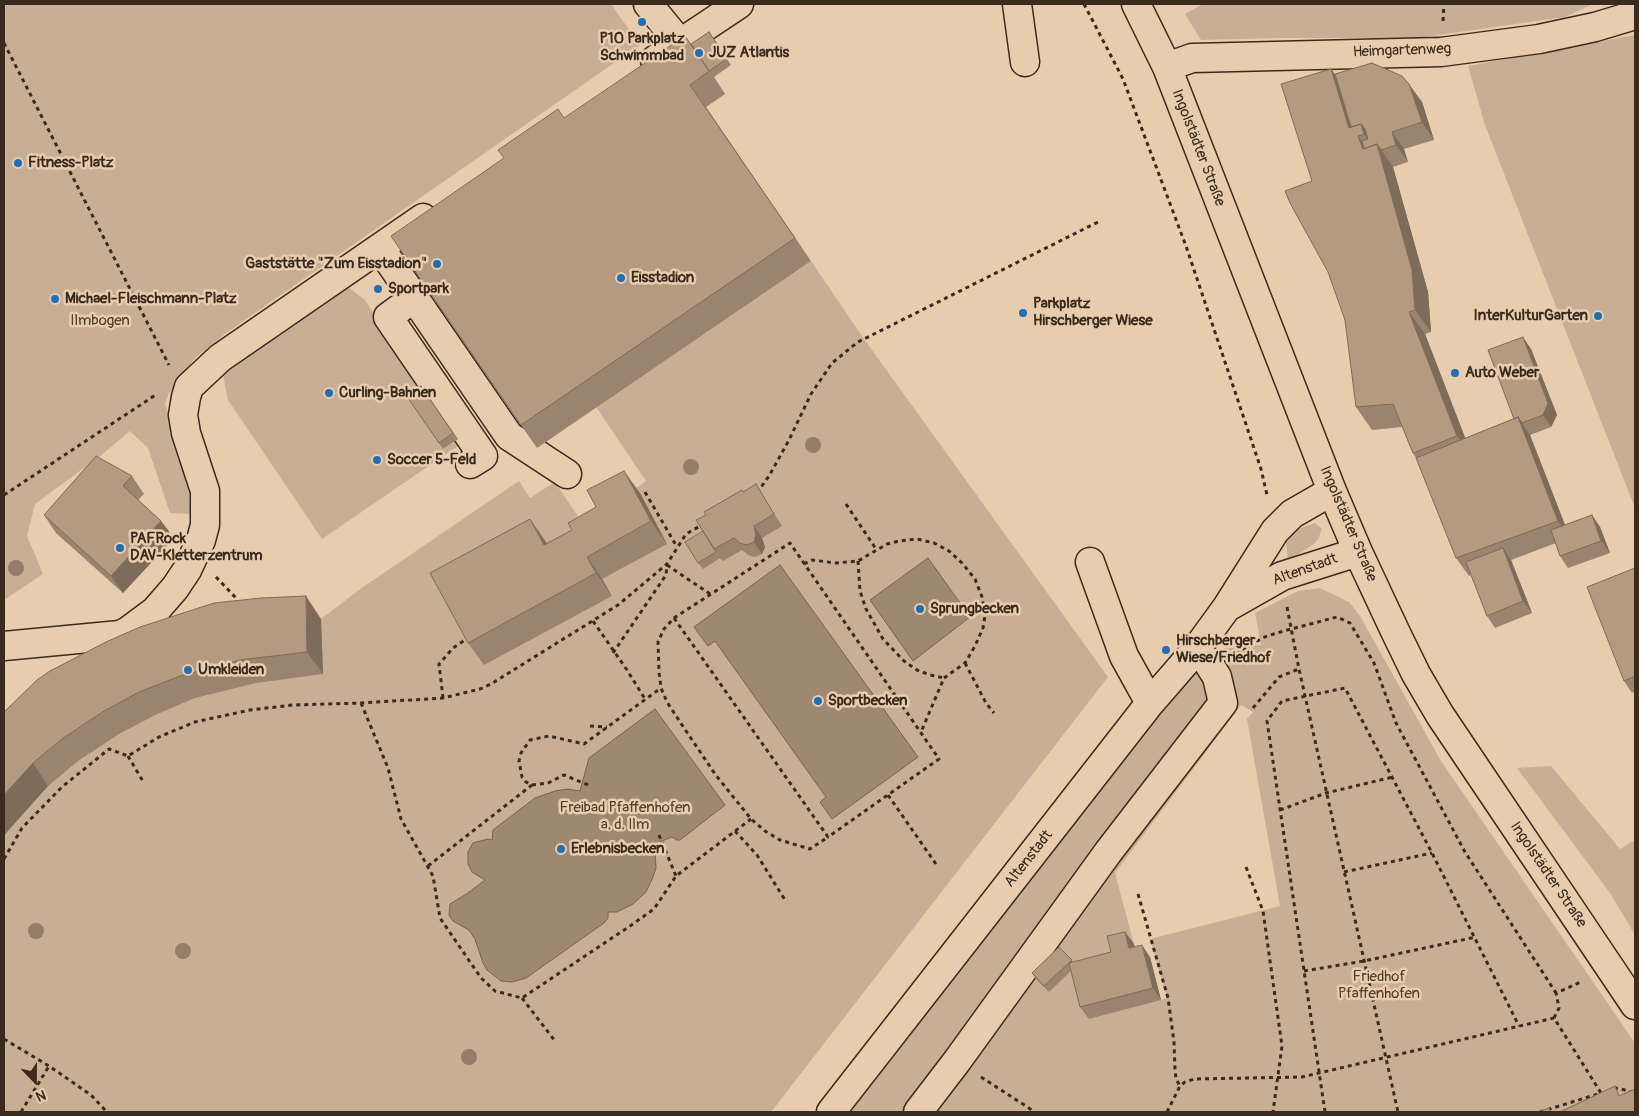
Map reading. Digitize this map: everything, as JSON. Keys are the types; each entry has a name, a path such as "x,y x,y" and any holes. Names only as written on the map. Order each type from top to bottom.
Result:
{"street":[{"path":"648,4 680,43"},
{"path":"631,76 739,4"},
{"path":"1017,4 1025,62"},
{"name":"Ingolstädter Straße","path":"1136,4 1167,68 1332,491 1358,552 1416,674 1440,715 1635,1005"},
{"name":"Heimgartenweg","path":"1167,68 1192,58 1441,52 1539,39 1595,27 1635,15"},
{"path":"4,646 120,635 154,611 175,588 195,554 205,525 205,491 186,433 183,416 186,397 183,384 444,204"},
{"path":"380,248 509,436 567,474"},
{"path":"414,298 388,317 483,456 470,464"},
{"name":"Altenstadt","path":"831,1112 1150,703 1204,660 1227,606 1275,531 1292,514 1332,491"},
{"name":"Altenstadt","path":"1227,606 1282,576 1358,552"},
{"path":"1090,562 1124,656 1150,703"},
{"path":"918,1112 1109,851 1224,703 1217,677 1204,660"}],"path":[{"path":"4,43 183,384 4,495"},
{"path":"756,494 769,476 789,440 811,394 832,363 858,342 1098,222"},
{"path":"645,492 677,548"},
{"path":"846,504 876,549"},
{"path":"128,756 159,737 195,722 250,710 284,706 443,698 460,695 491,684 618,605 667,564 686,534 709,520"},
{"path":"804,564 812,560 836,563 858,561 876,549 899,541 917,539 934,543 949,551 962,563 974,579 982,598 985,616 983,628 965,663 944,678 921,733"},
{"path":"790,543 804,564 939,759 810,849 780,840 765,832 751,819 697,748 667,702 661,688 658,672 658,642 664,629 674,618 790,543"},
{"path":"195,554 236,598 239,607"},
{"path":"858,561 860,591 866,608 884,639 904,661 918,670 944,678"},
{"path":"667,564 710,594"},
{"path":"613,653 666,575 667,564"},
{"path":"1204,660 1246,646 1267,636 1337,617 1350,623 1374,663 1396,723 1465,852 1556,992 1559,1008 1554,1018"},
{"path":"674,618 828,837"},
{"path":"592,621 613,653 627,670 644,699"},
{"path":"443,698 439,664 452,648 465,640"},
{"path":"965,663 986,703 994,713"},
{"path":"1249,714 1280,677 1299,670"},
{"path":"532,785 522,777 519,761 521,753 530,740 549,736 584,744 661,688"},
{"path":"1325,1112 1267,722 1282,701 1345,688 1476,937 1519,1026"},
{"path":"362,703 388,768 401,819 428,866 436,886 437,907 440,918 482,978 495,991 522,998 555,1041"},
{"path":"590,726 608,726"},
{"path":"105,743 109,749 128,756 144,783"},
{"path":"4,859 22,828 62,788 109,749"},
{"path":"428,866 532,785 548,782 564,775 591,786"},
{"path":"1280,810 1326,793 1393,777"},
{"path":"888,795 938,867"},
{"path":"522,998 654,909 676,876 751,819"},
{"path":"735,831 760,860 785,900"},
{"path":"659,836 676,876"},
{"path":"1344,872 1432,853"},
{"path":"1246,867 1263,911 1282,1046 1273,1112"},
{"path":"1138,894 1168,998 1174,1042 1176,1079 1180,1086"},
{"path":"1304,971 1364,961 1476,937"},
{"path":"1556,992 1610,966"},
{"path":"1167,1112 1180,1086 1194,1079 1302,1077 1554,1018"},
{"path":"1554,1018 1600,1093"},
{"path":"4,1039 49,1066 91,1095 107,1112"},
{"path":"957,1061 1036,1112"},
{"path":"21,1112 49,1066"},
{"path":"1540,1112 1618,1088 1635,1093"}],"green space":[{"name":"Ilmbogen","path":"4,4 611,4 640,45 226,333 195,358 169,393 165,404 188,480 191,514 170,513 148,448 130,431 99,457 35,504 27,536 43,574 4,600"},
{"path":"1203,4 1593,4 1565,17 1417,38 1201,40 1185,14"},
{"name":"InterKulturGarten","path":"1635,35 1635,508 1485,125 1468,66"},
{"name":"Freibad Pfaffenhofen a. d. Ilm","path":"811,261 864,339 1108,677 771,1112 4,1112 4,750 277,621 321,619 363,587 519,481 530,498 555,482 583,524 646,481 596,407"},
{"path":"349,288 364,299 427,390 443,449 455,441 458,446 322,539 228,400 223,375"},
{"path":"1315,523 1322,529 1318,539 1288,561 1286,542 1298,529"},
{"name":"Friedhof Pfaffenhofen","path":"1320,588 1349,602 1360,616 1441,761 1635,1043 1635,1112 831,1112 1195,651 1261,645 1255,613 1298,591","holes":["1241,705 1253,712 1247,719 1280,906 1150,939 1167,998 1089,1019 1120,964 1134,944 1115,873"]},
{"path":"1551,766 1620,849 1635,840 1635,935 1610,893 1517,768"}],"shaded area":[{"name":"Sprungbecken","path":"928,558 970,617 913,661 870,600"},
{"name":"Sportbecken","path":"780,565 918,757 832,819 820,802 826,797 715,641 708,646 694,627"},
{"name":"Erlebnisbecken","path":"655,709 725,805 680,840 672,837 652,845 655,853 656,868 646,892 633,904 617,912 608,912 608,918 604,923 526,978 512,982 501,981 487,970 475,939 469,930 453,921 449,915 450,904 485,880 472,872 468,864 468,852 473,843 488,839 492,840 493,830 535,798 555,791 568,789 580,791 589,758"}],"building":[{"path":"709,32 727,59 709,71 691,44"},
{"name":"Eisstadion","path":"685,36 709,71 690,85 795,238 521,425 391,236 504,158 498,150 558,109 564,118"},
{"path":"1372,63 1402,76 1409,84 1422,122 1392,132 1396,145 1381,150 1377,144 1364,149 1362,141 1368,139 1365,129 1361,124 1351,127 1335,74"},
{"path":"1331,69 1349,128 1361,124 1364,134 1358,136 1363,149 1377,144 1412,270 1415,310 1409,312 1457,436 1413,453 1393,404 1356,407 1345,320 1328,272 1285,191 1312,181 1281,84"},
{"path":"1523,337 1548,403 1543,415 1522,423 1518,417 1514,419 1488,350"},
{"path":"421,386 453,433 439,443 406,395"},
{"path":"1518,417 1558,521 1456,558 1416,458"},
{"path":"96,456 132,476 123,486 161,521 111,576 44,515"},
{"path":"624,471 651,521 587,557 596,573 468,643 430,573 530,519 544,545 572,530 568,523 596,507 587,490"},
{"path":"756,484 774,514 754,526 756,535 754,542 747,545 740,543 734,538 714,549 696,520 706,515 704,512"},
{"path":"1592,515 1601,541 1560,556 1551,530"},
{"path":"703,531 716,552 698,563 685,542"},
{"path":"1503,548 1523,601 1487,616 1466,562"},
{"path":"1635,568 1635,676 1624,681 1587,587"},
{"path":"306,596 307,652 240,660 180,676 139,692 104,711 62,739 33,763 4,795 4,712 37,680 50,671 140,627 214,603"},
{"path":"1125,932 1129,948 1142,945 1153,988 1080,1007 1069,963 1111,952 1107,936"},
{"path":"1059,947 1072,960 1044,986 1032,973"},
{"path":"1615,1086 1619,1096 1635,1089 1635,1112 1560,1112"},
{"path":"1549,1108 1551,1112 1539,1112"}],"place":[{"name":"P10 Parkplatz Schwimmbad","path":"642,22"},
{"name":"JUZ Atlantis","path":"699,53"},
{"name":"Fitness-Platz","path":"18,163"},
{"name":"Gaststätte \"Zum Eisstadion\"","path":"437,264"},
{"name":"Eisstadion","path":"621,278"},
{"name":"Sportpark","path":"378,289"},
{"name":"Michael-Fleischmann-Platz","path":"55,299"},
{"name":"Parkplatz Hirschberger Wiese","path":"1023,313"},
{"name":"InterKulturGarten","path":"1598,316"},
{"name":"Auto Weber","path":"1455,373"},
{"name":"Curling-Bahnen","path":"329,393"},
{"name":"Soccer 5-Feld","path":"377,460"},
{"name":"PAFRock DAV-Kletterzentrum","path":"120,548"},
{"name":"Sprungbecken","path":"920,609"},
{"name":"Hirschberger Wiese/Friedhof","path":"1166,650"},
{"name":"Umkleiden","path":"188,670"},
{"name":"Sportbecken","path":"818,701"},
{"name":"Erlebnisbecken","path":"561,849"}]}
